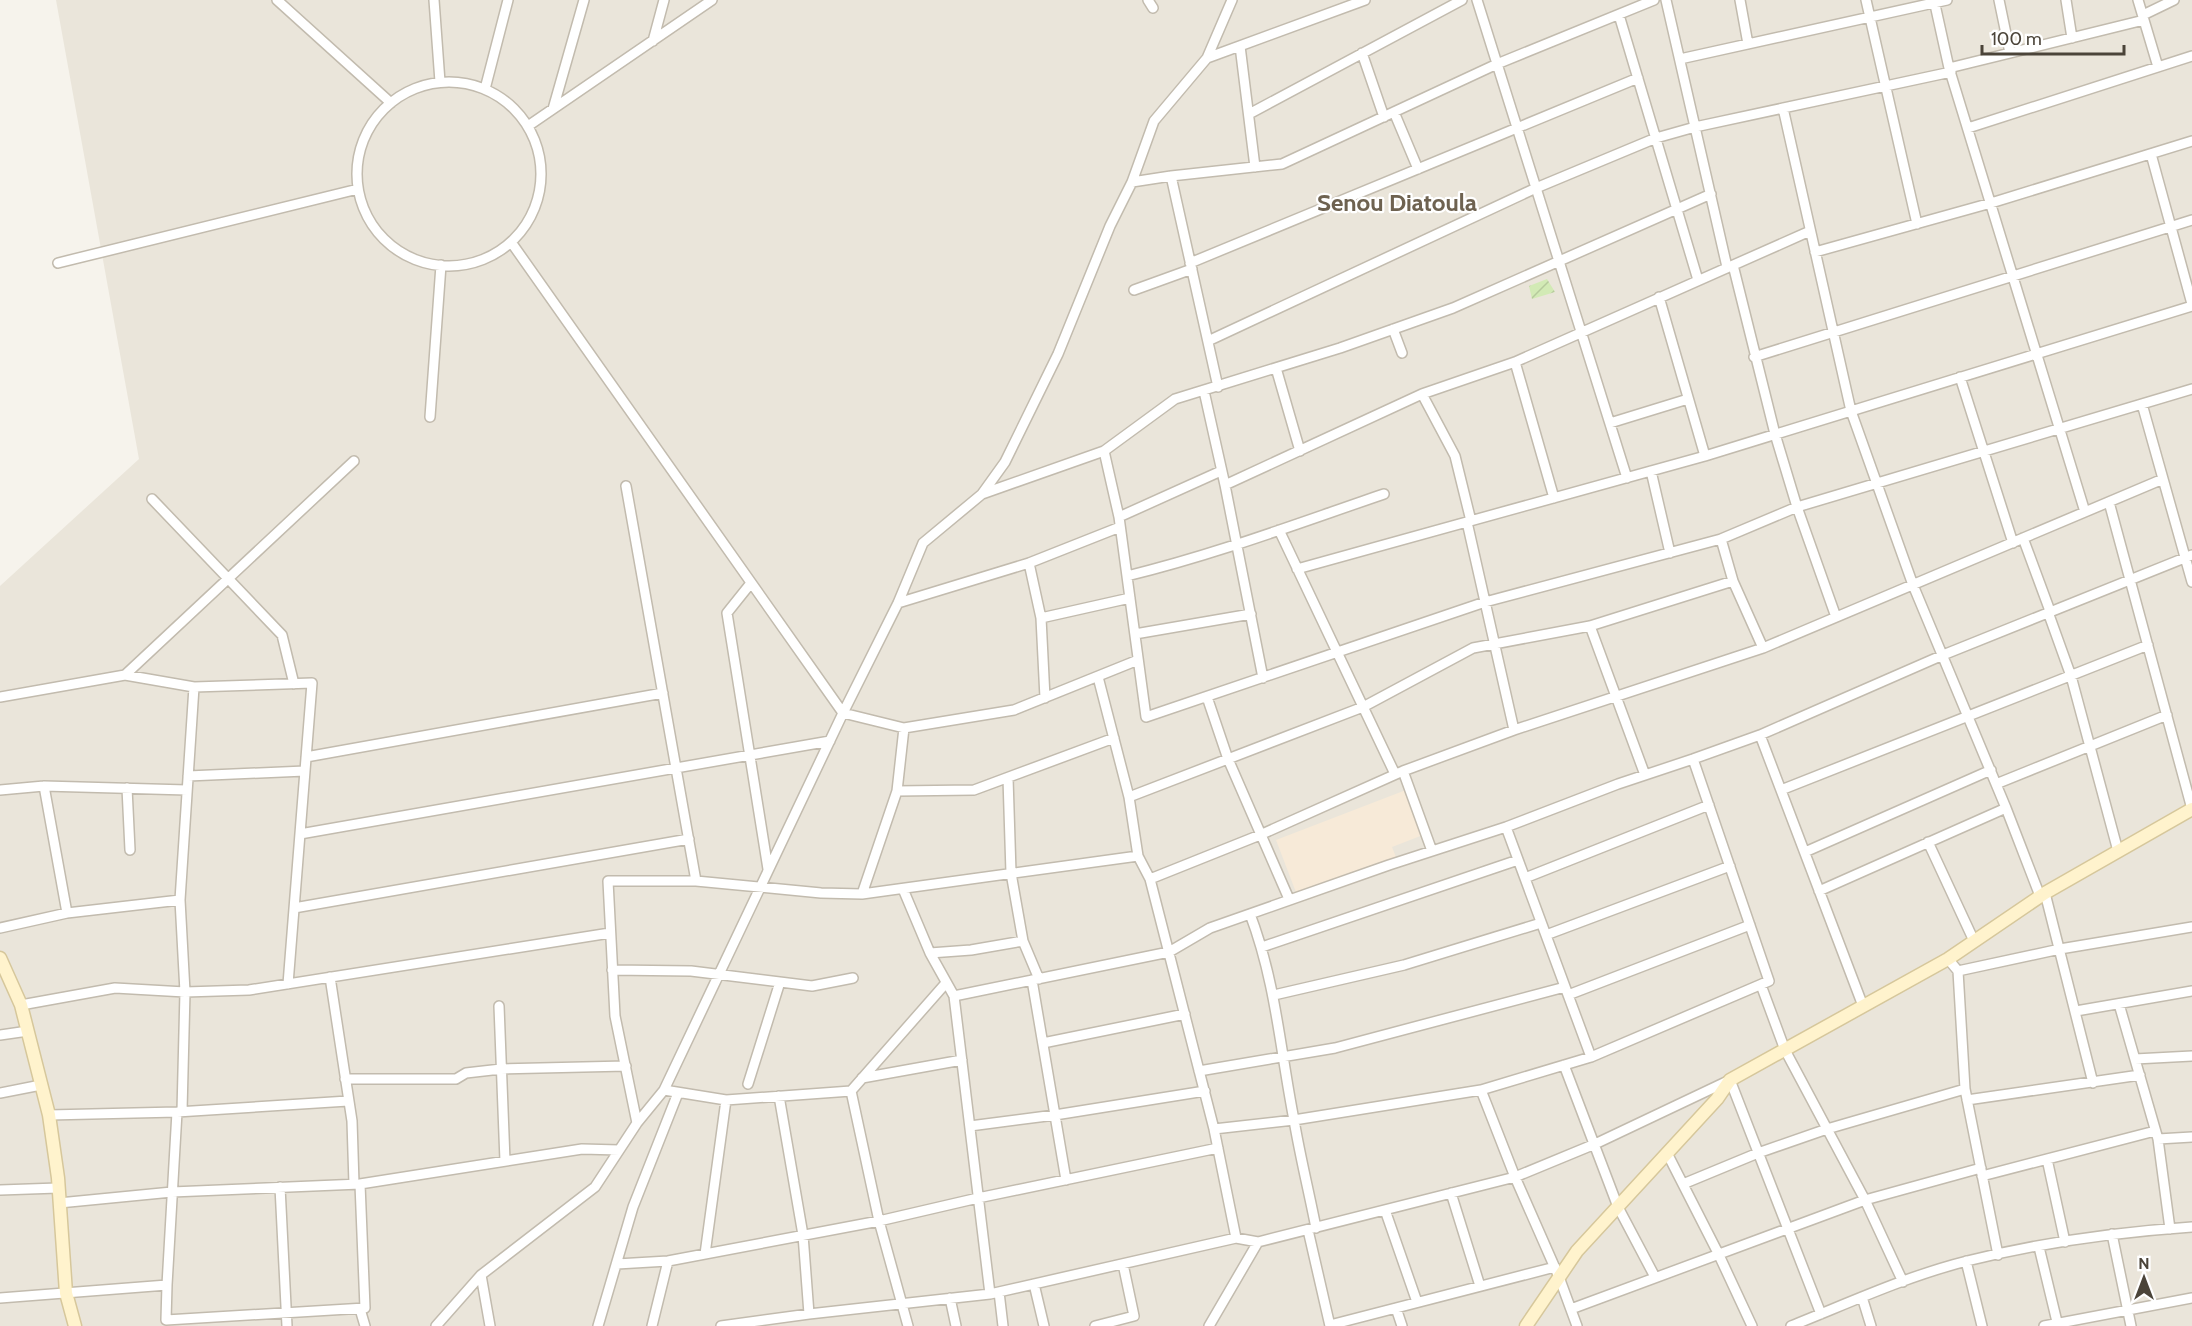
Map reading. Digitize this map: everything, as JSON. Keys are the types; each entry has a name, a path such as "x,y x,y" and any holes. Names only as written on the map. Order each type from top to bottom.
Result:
{"street":[{"path":"278,0 391,102"},
{"path":"434,0 440,82"},
{"path":"485,89 508,0"},
{"path":"553,109 584,0"},
{"path":"653,41 664,0"},
{"path":"528,126 712,0"},
{"path":"436,1326 481,1275 595,1187 637,1123 664,1090 843,713 898,603 923,543 982,494 1005,462 1058,354 1110,226 1132,182 1154,121 1207,58 1232,0"},
{"path":"1207,58 1365,0"},
{"path":"1249,114 1462,0"},
{"path":"1477,0 1627,477"},
{"path":"1132,182 1282,164 1497,64 1654,0"},
{"path":"1666,0 1710,194 1775,434 1797,507 1836,617"},
{"path":"1740,0 1748,44"},
{"path":"1866,0 1917,224"},
{"path":"1680,59 1934,1 1947,0"},
{"path":"1999,0 2010,53"},
{"path":"2066,0 2072,38"},
{"path":"2139,0 2158,67"},
{"path":"1208,341 1536,188 1656,138 1695,127 1886,86 2072,38 2144,17 2174,0"},
{"path":"1934,1 1950,70 2085,512"},
{"path":"1619,15 1698,280"},
{"path":"1240,46 1255,167"},
{"path":"1362,53 1384,117"},
{"path":"1968,128 2192,56"},
{"path":"1134,291 1418,169 1638,78"},
{"path":"440,82 463,83 485,89 514,108 528,126 540,159 539,193 531,215 511,242 481,260 458,265 441,265 413,258 384,239 370,221 358,189 357,166 362,143 372,123 391,102 417,88 440,82"},
{"path":"1783,108 1851,411 1913,585 2043,895 2060,949 2093,1083"},
{"path":"1394,112 1418,169"},
{"path":"1815,252 1991,203 2192,141"},
{"path":"1297,569 1705,456 2192,305 2151,154"},
{"path":"1171,176 1218,387"},
{"path":"57,263 358,189"},
{"path":"982,494 1104,451 1175,399 1218,387 1453,308 1710,194"},
{"path":"1754,357 2192,220"},
{"path":"1225,485 1422,394 1515,362 1810,231"},
{"path":"511,242 843,713 904,728 1014,710 1138,660"},
{"path":"430,417 441,265"},
{"path":"1659,297 1705,456"},
{"path":"1393,329 1402,353"},
{"path":"1515,362 1554,498"},
{"path":"1276,368 1300,451"},
{"path":"1960,377 2013,543"},
{"path":"1104,451 1119,522 1146,717 1485,602 1721,539 1797,507 2192,389"},
{"path":"1204,391 1263,678"},
{"path":"1422,394 1455,456 1514,730"},
{"path":"1610,423 1688,399"},
{"path":"2142,404 2188,556 2192,582"},
{"path":"124,675 354,461"},
{"path":"898,603 1029,563 1119,522 1221,471"},
{"path":"1651,471 1670,553"},
{"path":"1150,879 1260,836 1399,772 1514,730 1762,648 2163,479"},
{"path":"626,486 696,880"},
{"path":"1127,576 1237,544 1384,494"},
{"path":"152,499 282,635 294,684"},
{"path":"721,1326 995,1293 1236,1238 1258,1242 1515,1177 1595,1144 1730,1080 1948,959 2043,895 2192,809 2109,502"},
{"path":"1279,530 1364,707 1399,772 1432,851"},
{"path":"2023,538 2071,676 2118,851"},
{"path":"1721,539 1734,581 1762,648"},
{"path":"954,996 1169,952 1210,928 1289,899 1506,827 1760,735 1943,655 2188,556"},
{"path":"1029,563 1041,618 1045,698"},
{"path":"1129,797 1364,707 1473,648 1590,626 1734,581"},
{"path":"751,583 727,613 768,870"},
{"path":"1041,618 1130,598"},
{"path":"1135,634 1251,614"},
{"path":"1590,626 1645,775"},
{"path":"1781,790 2148,645"},
{"path":"0,697 124,675 194,687 312,683 288,984"},
{"path":"1098,676 1129,797 1138,856 1150,879 1205,1091 1236,1238"},
{"path":"194,687 180,900 185,992 180,1112 172,1192 165,1323 365,1308 352,1121 330,977"},
{"path":"306,757 663,693"},
{"path":"1207,697 1228,759 1289,899"},
{"path":"1996,784 2167,715"},
{"path":"862,894 897,791 904,728"},
{"path":"1760,735 1863,1006"},
{"path":"897,791 974,790 1114,738"},
{"path":"300,834 830,741"},
{"path":"1214,1129 1481,1090 1591,1057 1769,981 1694,759"},
{"path":"1805,852 1991,770"},
{"path":"188,776 305,771"},
{"path":"1008,778 1011,873 1023,941 1035,980 1066,1180"},
{"path":"0,790 44,786 187,790"},
{"path":"44,786 67,913"},
{"path":"127,788 130,850"},
{"path":"1525,878 1709,805"},
{"path":"1819,891 2006,808"},
{"path":"1506,827 1591,1057"},
{"path":"294,908 689,839"},
{"path":"1928,842 1974,941"},
{"path":"637,1123 615,1016 608,881 696,880 821,893 862,894 1138,856"},
{"path":"1262,946 1518,860"},
{"path":"1546,935 1730,866"},
{"path":"903,889 930,952 954,996 978,1198 1003,1326"},
{"path":"0,928 67,913 180,900"},
{"path":"1250,914 1262,946 1274,995 1293,1119 1330,1325 1480,1286 1557,1272"},
{"path":"1274,995 1404,965 1541,923"},
{"path":"1199,1071 1335,1048 1566,991 1750,925"},
{"path":"1958,972 2060,949 2192,927"},
{"path":"21,1005 115,988 185,992 249,990 610,933"},
{"path":"930,952 971,951 1023,941"},
{"path":"0,958 21,1005 48,1115 58,1188 66,1293 75,1326"},
{"path":"1948,959 1958,972 1965,1089 1998,1255"},
{"path":"612,970 691,970 812,987 853,978"},
{"path":"748,1084 780,982"},
{"path":"664,1090 726,1100 851,1091 946,982"},
{"path":"1761,985 1785,1050 1865,1200 1903,1282"},
{"path":"2076,1011 2192,991"},
{"path":"2120,1004 2157,1135 2170,1229"},
{"path":"499,1006 505,1161"},
{"path":"1043,1043 1185,1014"},
{"path":"0,1035 28,1031"},
{"path":"2135,1059 2192,1056"},
{"path":"862,1078 962,1060"},
{"path":"1564,1065 1618,1207 1655,1277"},
{"path":"345,1079 456,1079 466,1073 501,1070 626,1066"},
{"path":"1967,1100 2140,1076"},
{"path":"1526,1326 1557,1272 1717,1099 1730,1080"},
{"path":"1730,1080 1821,1314"},
{"path":"0,1093 41,1085"},
{"path":"1683,1184 1827,1128 1965,1089"},
{"path":"1481,1090 1515,1177 1557,1272 1577,1326"},
{"path":"851,1091 879,1221 908,1326"},
{"path":"970,1126 1205,1091"},
{"path":"598,1326 633,1207 678,1093"},
{"path":"779,1096 803,1234 809,1314"},
{"path":"705,1254 726,1100"},
{"path":"48,1115 180,1112 348,1101"},
{"path":"1571,1309 1865,1200 1982,1172 2157,1135 2192,1137"},
{"path":"616,1264 668,1261 879,1221 1218,1148"},
{"path":"59,1203 172,1192 357,1184 582,1149 619,1150"},
{"path":"1667,1153 1752,1326"},
{"path":"2046,1159 2064,1242"},
{"path":"280,1187 287,1326"},
{"path":"0,1190 58,1188"},
{"path":"1452,1193 1480,1286"},
{"path":"1385,1210 1417,1302"},
{"path":"1791,1326 1862,1297 1966,1261 2112,1234 2191,1227 2192,1238"},
{"path":"2112,1234 2131,1326"},
{"path":"1209,1326 1258,1242"},
{"path":"2039,1247 2058,1325"},
{"path":"652,1326 668,1261"},
{"path":"1966,1261 1982,1326"},
{"path":"1095,1326 1134,1316 1123,1264"},
{"path":"481,1275 490,1326"},
{"path":"1034,1284 1044,1326"},
{"path":"0,1298 167,1285"},
{"path":"1862,1297 1871,1326"},
{"path":"950,1298 956,1326"},
{"path":"2044,1326 2192,1298"},
{"path":"1396,1308 1402,1326"},
{"path":"360,1309 365,1326"}],"shaded area":[{"path":"56,0 2192,0 2192,1326 0,1326 0,586 139,459"},
{"path":"1406,790 1423,835 1392,847 1396,857 1297,895 1276,840"}],"green space":[{"path":"1547,279 1555,292 1532,299 1529,286"}],"district":[{"name":"Senou Diatoula","path":"1397,203"}]}
